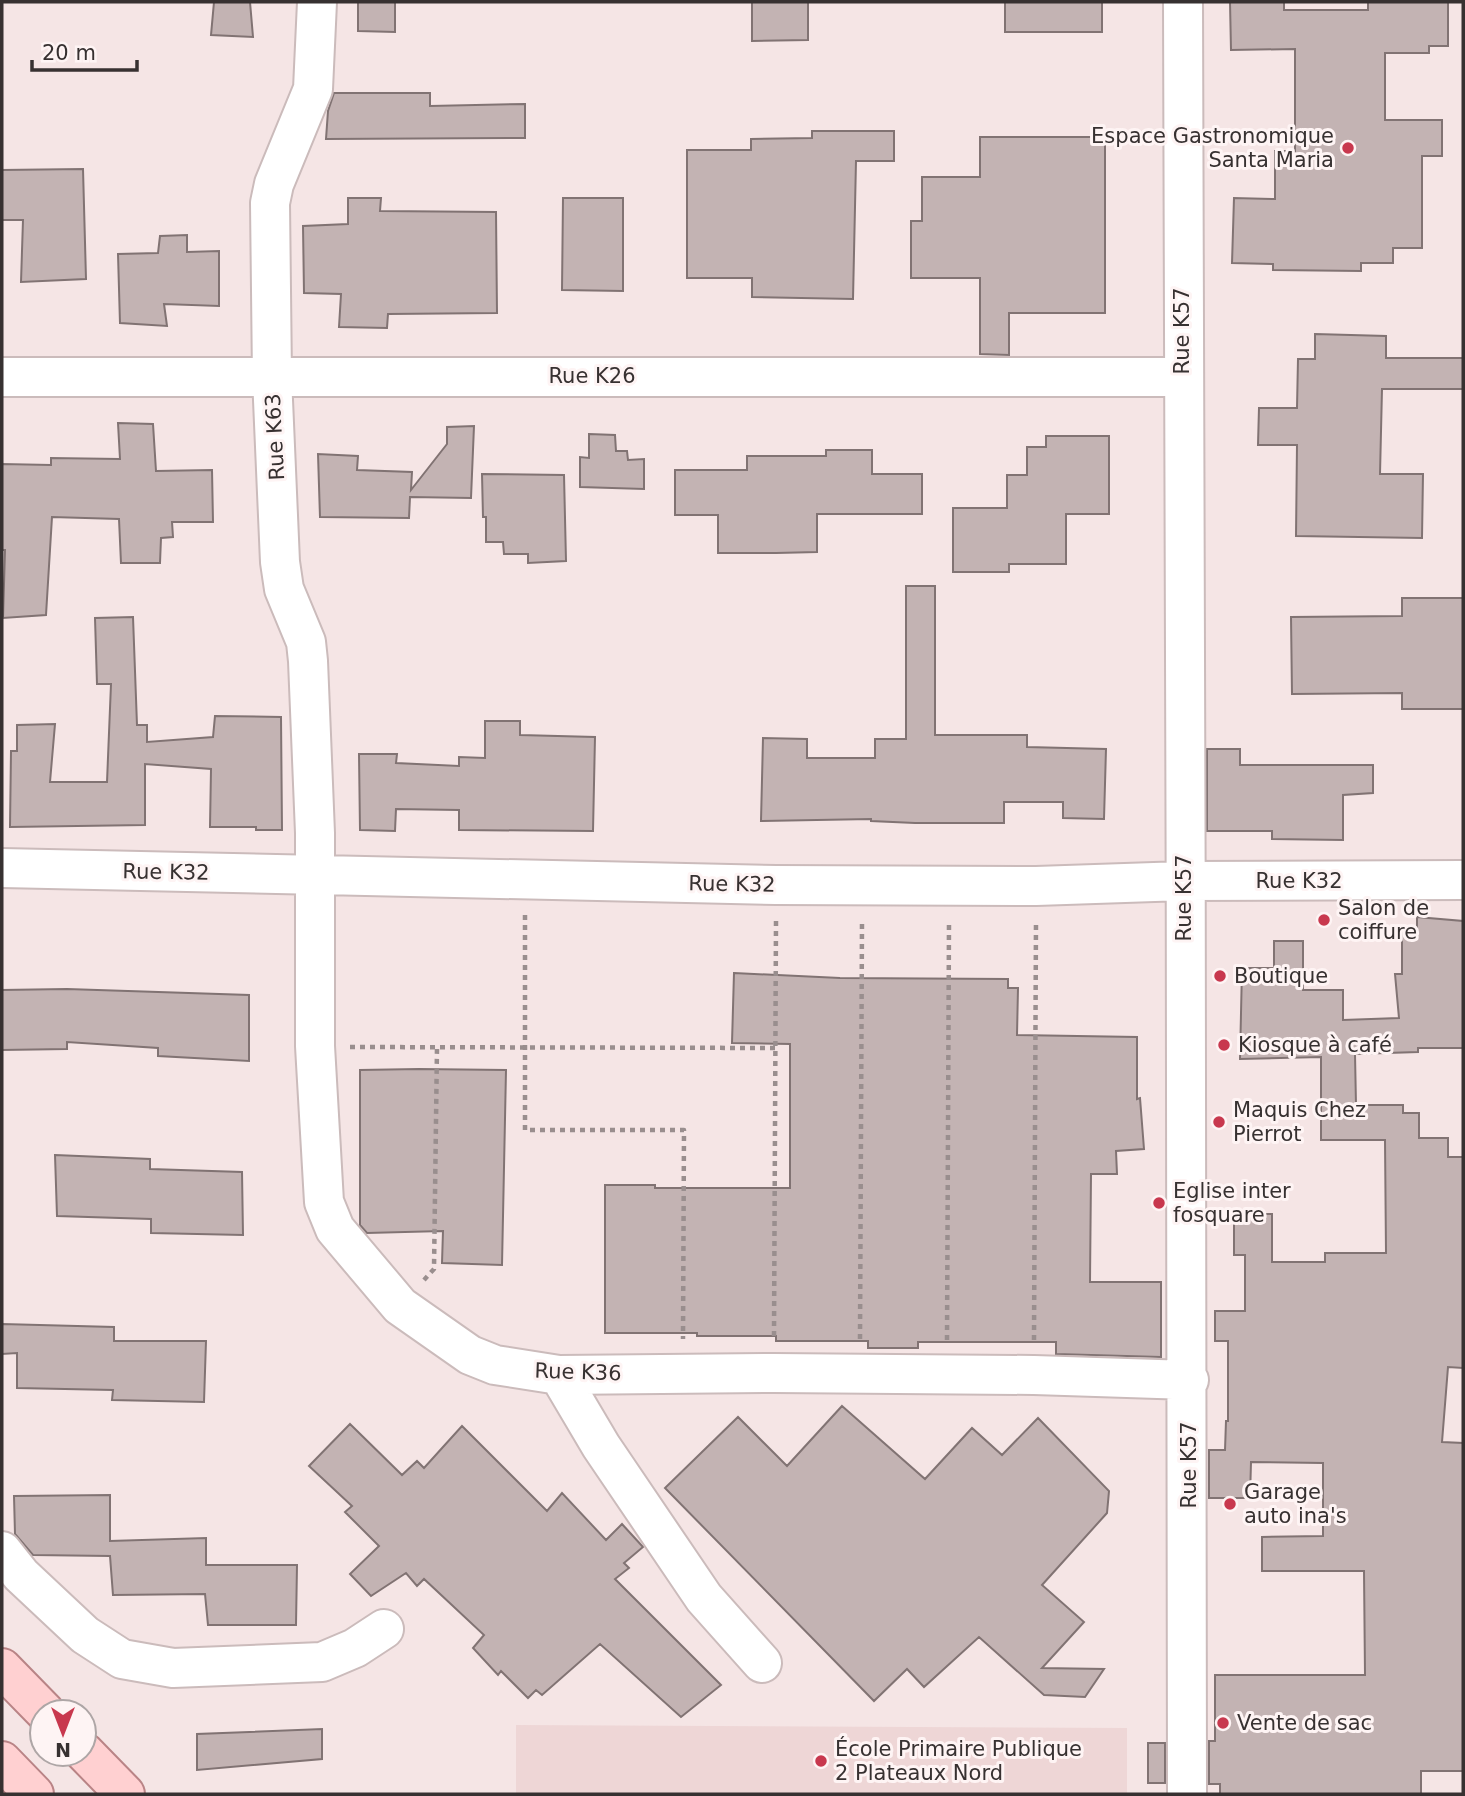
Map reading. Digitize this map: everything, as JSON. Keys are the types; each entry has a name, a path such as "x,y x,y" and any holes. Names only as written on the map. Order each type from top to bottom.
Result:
{"main road":[{"path":"2,1668 31,1698"},
{"path":"2,1761 34,1794"},
{"path":"98,1766 125,1794"}],"street":[{"name":"Rue K63","path":"315,875 309,661 306,642 284,589 282,576 272,377 270,202 274,184 313,89 317,2"},
{"name":"Rue K57","path":"1182,2 1184,881 1189,1380 1187,1794"},
{"name":"Rue K26","path":"2,377 1182,377"},
{"name":"Rue K32","path":"2,868 776,885 1036,886 1184,881 1463,880"},
{"name":"Rue K36","path":"315,875 316,1046 324,1202 335,1228 400,1306 470,1355 495,1364 559,1376 682,1373 947,1374 1189,1380"},
{"path":"559,1376 601,1446 704,1598 762,1663"},
{"path":"2,1551 21,1575 85,1635 122,1659 173,1668 322,1662 355,1648 384,1629"}],"path":[{"path":"525,879 525,1130 684,1130 682,1373"},
{"path":"774,1373 776,885"},
{"path":"860,1374 862,885"},
{"path":"947,1374 949,886"},
{"path":"1034,1375 1036,886"},
{"path":"316,1046 776,1048"},
{"path":"400,1306 434,1269 437,1047"}],"shaded area":[{"name":"École Primaire Publique 2 Plateaux Nord","path":"516,1725 1127,1728 1127,1794 516,1794"}],"building":[{"path":"214,2 250,2 253,37 211,35"},
{"path":"358,2 395,2 395,32 358,31"},
{"path":"752,2 808,2 808,40 752,41"},
{"path":"1005,2 1102,2 1102,32 1005,32"},
{"path":"1230,2 1284,2 1284,10 1368,10 1368,2 1448,2 1448,46 1429,46 1429,53 1385,53 1385,120 1442,120 1442,156 1422,156 1422,248 1393,248 1393,263 1361,263 1361,271 1273,270 1273,264 1232,263 1234,198 1275,199 1275,151 1295,151 1295,49 1231,50"},
{"path":"334,93 430,93 430,106 525,104 525,138 326,139 328,111"},
{"path":"812,131 894,131 894,161 856,161 853,299 752,297 752,278 687,278 687,150 751,150 751,139 812,138"},
{"path":"980,137 1105,137 1105,313 1009,313 1009,355 980,354 980,278 911,278 911,221 922,221 922,177 980,177"},
{"path":"83,169 86,279 21,282 23,220 2,220 2,170"},
{"path":"348,198 381,198 380,211 496,212 497,313 388,314 387,328 339,327 341,294 304,293 303,226 348,224"},
{"path":"563,198 623,198 623,291 562,290"},
{"path":"187,235 187,252 219,251 219,306 164,304 167,326 120,323 118,254 158,253 160,236"},
{"path":"1315,334 1386,336 1386,358 1463,358 1463,389 1382,389 1380,474 1423,474 1422,538 1296,536 1297,445 1258,445 1259,408 1297,408 1298,359 1315,359"},
{"path":"118,423 153,424 156,471 212,470 213,522 172,522 173,537 161,538 160,563 121,563 119,519 52,517 46,615 3,618 5,550 2,550 2,464 51,465 51,458 120,459"},
{"path":"474,426 471,498 410,497 409,518 320,517 318,454 358,456 357,470 412,472 411,490 447,444 447,427"},
{"path":"589,434 615,435 616,451 627,451 628,460 644,459 644,489 580,487 580,457 589,458"},
{"path":"1046,436 1109,436 1109,514 1066,514 1066,564 1009,564 1009,572 953,572 953,508 1007,508 1007,475 1027,475 1027,447 1046,447"},
{"path":"826,450 872,450 872,474 922,474 922,514 817,514 817,552 776,553 718,553 718,515 675,515 675,470 747,470 747,456 826,456"},
{"path":"482,474 564,475 566,561 528,563 528,554 504,554 503,542 486,542"},
{"path":"906,586 935,586 935,735 1027,735 1027,747 1106,749 1104,819 1063,818 1063,802 1004,802 1004,823 915,823 871,819 761,821 763,738 807,739 807,758 875,758 875,739 906,739"},
{"path":"1402,598 1463,598 1463,709 1402,709 1402,693 1292,694 1291,617 1402,616"},
{"path":"133,617 137,725 147,725 147,742 213,737 215,716 281,717 282,830 210,827 211,769 145,764 145,825 10,827 11,751 17,751 17,725 55,724 50,782 107,782 111,684 97,684 95,618"},
{"path":"485,721 520,721 520,735 595,737 593,831 459,830 459,810 396,809 395,831 360,830 359,754 397,754 396,763 459,766 459,757 485,758"},
{"path":"1207,749 1240,749 1240,765 1373,765 1373,793 1343,795 1343,840 1272,839 1272,831 1207,831"},
{"path":"1417,917 1463,921 1463,1048 1418,1048 1418,1052 1355,1054 1356,1105 1403,1105 1403,1113 1419,1113 1419,1138 1448,1138 1448,1157 1463,1157 1463,1368 1448,1367 1442,1442 1463,1443 1463,1771 1421,1771 1421,1794 1220,1794 1220,1784 1209,1784 1209,1741 1215,1741 1215,1675 1365,1675 1364,1571 1262,1571 1262,1537 1323,1536 1323,1463 1251,1462 1250,1498 1209,1498 1209,1450 1225,1450 1228,1421 1228,1341 1215,1341 1215,1311 1245,1311 1245,1255 1234,1255 1234,1214 1272,1214 1272,1262 1325,1262 1325,1253 1386,1253 1385,1140 1321,1140 1321,1057 1240,1059 1242,968 1274,968 1274,941 1303,941 1303,990 1343,990 1343,1020 1399,1018 1395,974 1402,974 1402,927 1417,927"},
{"path":"734,973 840,978 1008,979 1008,988 1018,988 1017,1035 1137,1037 1137,1099 1140,1098 1144,1149 1116,1151 1117,1174 1091,1174 1090,1282 1161,1282 1161,1357 1056,1354 1056,1342 918,1342 918,1348 868,1348 868,1341 776,1341 776,1336 697,1336 697,1333 605,1333 605,1185 655,1185 655,1188 790,1188 790,1044 732,1043"},
{"path":"67,989 249,995 249,1061 158,1056 158,1048 67,1042 67,1049 2,1050 2,990"},
{"path":"360,1070 506,1070 502,1265 442,1263 443,1231 367,1233 360,1225"},
{"path":"55,1155 150,1159 150,1169 242,1172 243,1235 151,1233 151,1219 57,1216"},
{"path":"2,1324 114,1327 114,1341 206,1341 204,1402 112,1400 113,1390 17,1388 17,1353 2,1354"},
{"path":"842,1406 925,1479 972,1428 1002,1455 1038,1418 1109,1491 1107,1513 1042,1585 1084,1622 1042,1668 1104,1669 1085,1697 1044,1695 979,1637 924,1687 907,1669 874,1701 665,1488 738,1417 787,1466"},
{"path":"350,1424 402,1475 417,1461 424,1468 462,1426 547,1511 562,1493 606,1540 622,1524 643,1547 624,1563 629,1568 615,1579 721,1685 681,1717 600,1644 542,1695 536,1690 528,1698 501,1671 498,1675 473,1648 484,1635 424,1579 417,1586 406,1573 371,1596 350,1574 379,1546 345,1512 352,1506 309,1466"},
{"path":"110,1495 110,1541 206,1538 206,1565 297,1565 296,1625 208,1625 205,1594 113,1595 110,1556 33,1555 15,1534 14,1496"},
{"path":"322,1729 322,1759 197,1770 197,1734"},
{"path":"1148,1743 1165,1743 1165,1783 1148,1783"}],"place":[{"name":"Espace Gastronomique Santa Maria","path":"1348,148"},
{"name":"Salon de coiffure","path":"1324,920"},
{"name":"Boutique","path":"1220,976"},
{"name":"Kiosque à café","path":"1224,1045"},
{"name":"Maquis Chez Pierrot","path":"1219,1122"},
{"name":"Eglise inter fosquare","path":"1159,1203"},
{"name":"Garage auto ina's","path":"1230,1504"},
{"name":"Vente de sac","path":"1223,1723"},
{"name":"École Primaire Publique 2 Plateaux Nord","path":"821,1761"}]}
